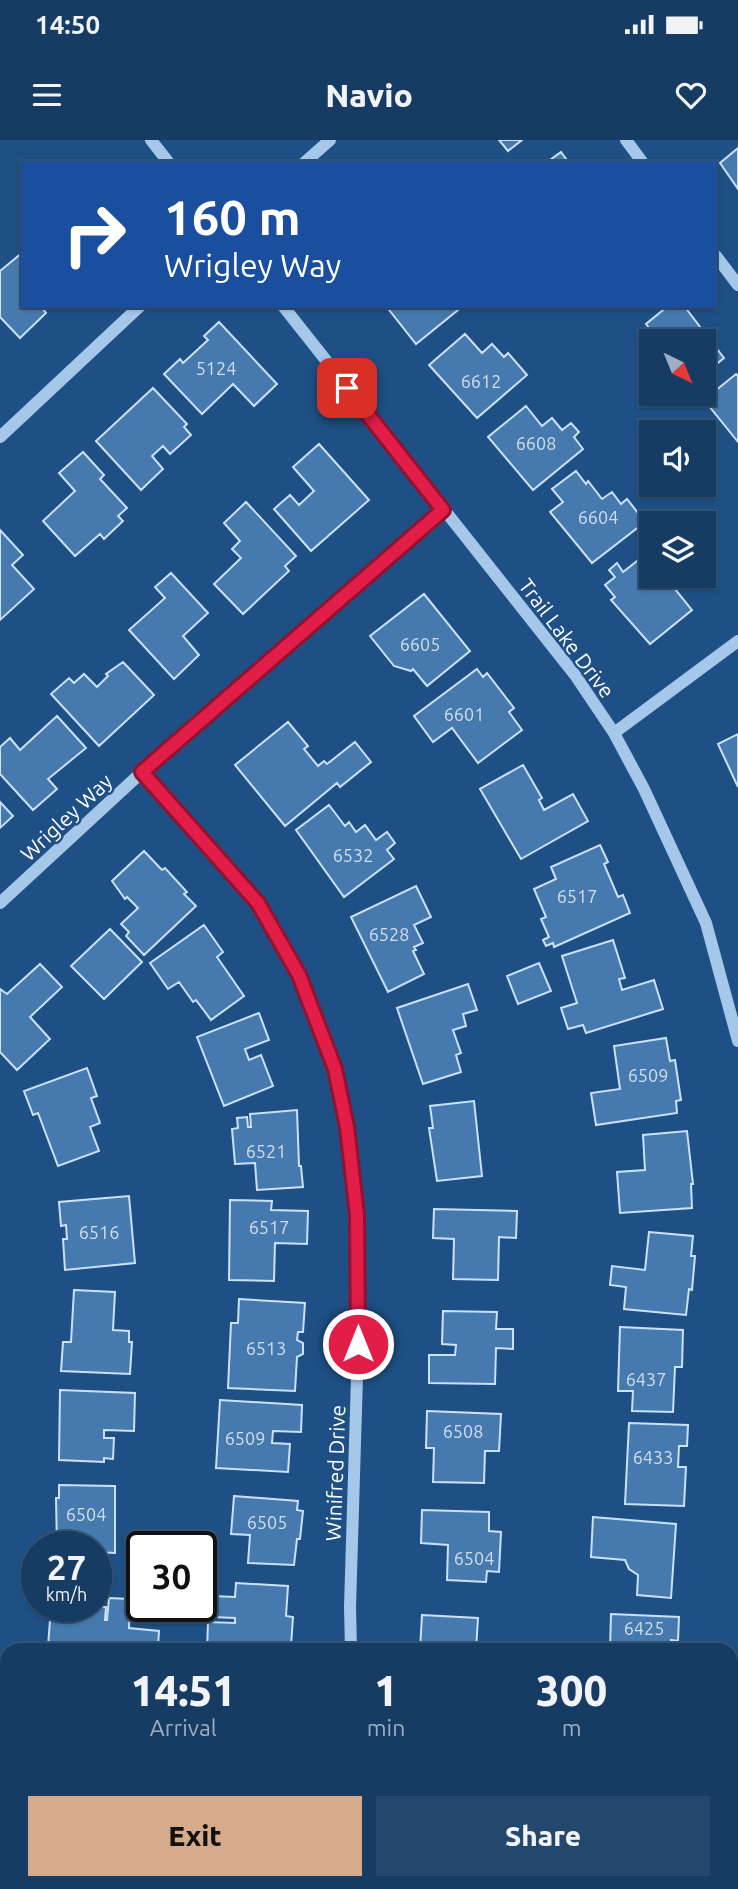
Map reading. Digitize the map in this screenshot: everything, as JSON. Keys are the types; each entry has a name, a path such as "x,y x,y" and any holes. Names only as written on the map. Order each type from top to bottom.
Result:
{"street":[{"path":"151,140 167,161"},
{"path":"306,161 330,140"},
{"path":"626,140 642,161"},
{"path":"717,257 738,285"},
{"path":"0,437 138,308"},
{"name":"Trail Lake Drive","path":"285,308 575,675 614,733 644,789 706,923 738,1041"},
{"name":"Wrigley Way","path":"0,903 142,772 443,510"},
{"path":"614,733 738,642"},
{"name":"Winifred Drive","path":"142,772 258,903 299,975 335,1069 347,1127 357,1215 358,1344 351,1643"}],"building":[{"path":"499,140 522,140 508,151"},
{"path":"738,148 738,189 720,163"},
{"path":"561,152 568,161 549,161"},
{"path":"21,254 21,308 42,308 46,313 20,338 0,317 0,271"},
{"path":"388,308 461,308 416,344"},
{"path":"666,308 686,308 702,329 650,329 646,324"},
{"path":"219,322 277,384 254,406 233,384 202,414 164,374 180,359 183,363 208,340 204,336"},
{"path":"465,334 482,353 492,344 504,357 508,353 527,375 477,418 429,365"},
{"path":"716,348 724,358 716,364"},
{"path":"736,374 738,376 738,442 709,406 716,406 716,390"},
{"path":"153,388 187,424 184,427 191,435 170,454 163,446 152,456 163,469 141,490 96,441"},
{"path":"526,406 542,426 552,418 562,430 571,423 579,432 574,437 583,449 533,490 488,437"},
{"path":"319,444 369,500 311,551 274,509 290,495 299,505 314,491 293,467"},
{"path":"83,452 104,475 100,479 127,508 118,516 123,521 104,539 100,534 75,556 43,521 75,491 59,473"},
{"path":"576,471 602,499 612,492 621,504 627,499 639,514 639,527 592,563 550,512 563,502 552,489"},
{"path":"246,502 296,556 285,566 289,571 243,614 214,584 241,558 232,549 240,541 224,523"},
{"path":"0,530 23,555 12,565 34,589 0,620"},
{"path":"639,559 639,588 674,588 692,610 650,644 611,600 615,597 605,585 615,577 609,570 617,563 623,572"},
{"path":"171,573 208,613 183,636 199,655 174,679 129,630 165,598 155,587"},
{"path":"424,594 470,651 427,686 413,669 411,671 394,666 370,636"},
{"path":"123,662 154,695 99,746 51,694 69,678 74,683 84,674 97,687 108,676 106,674"},
{"path":"477,669 483,677 487,673 514,708 509,712 522,730 478,763 452,728 433,742 414,716"},
{"path":"57,716 86,748 48,779 57,789 33,810 0,774 0,747 10,738 20,750"},
{"path":"288,722 308,746 304,749 318,766 324,761 327,764 355,742 371,762 340,787 337,783 285,826 235,765"},
{"path":"738,734 738,787 718,744"},
{"path":"523,765 542,798 539,800 544,810 573,794 588,821 521,859 480,789"},
{"path":"0,802 13,816 0,828"},
{"path":"329,805 345,826 349,822 356,832 365,825 376,840 387,832 395,843 387,850 394,859 344,897 296,830"},
{"path":"600,845 608,862 604,864 618,897 623,895 630,913 554,947 553,943 546,946 543,940 549,937 541,919 546,917 534,889 556,879 551,867"},
{"path":"144,851 162,870 165,868 196,906 144,955 126,936 129,932 121,924 138,908 127,897 125,899 112,881"},
{"path":"416,886 431,917 414,925 423,943 414,947 416,950 413,951 424,974 388,992 351,917"},
{"path":"204,925 223,952 217,957 244,996 211,1020 196,1000 193,1002 179,982 168,989 150,963"},
{"path":"110,929 142,962 104,999 71,966"},
{"path":"613,940 625,978 619,979 622,990 654,980 663,1009 586,1033 583,1025 568,1029 561,1008 577,1003 562,956"},
{"path":"539,963 551,991 518,1004 507,976"},
{"path":"40,964 62,987 30,1017 50,1039 17,1070 0,1052 0,989 7,994"},
{"path":"468,984 477,1010 463,1014 466,1026 453,1030 461,1053 456,1055 461,1072 423,1084 397,1008"},
{"path":"259,1013 269,1040 245,1049 249,1060 261,1055 273,1086 224,1106 197,1037"},
{"path":"666,1038 670,1061 675,1060 681,1100 676,1101 677,1113 596,1125 591,1093 620,1089 614,1046"},
{"path":"87,1068 97,1096 91,1098 100,1123 90,1127 99,1151 58,1166 38,1113 33,1115 24,1091"},
{"path":"474,1101 482,1176 437,1181 429,1128 433,1128 430,1106"},
{"path":"297,1110 299,1166 303,1187 257,1190 255,1163 235,1164 232,1129 238,1128 237,1118 247,1117 248,1127 251,1127 250,1114"},
{"path":"687,1131 693,1184 692,1208 620,1213 617,1172 645,1170 643,1135"},
{"path":"129,1196 135,1263 65,1270 63,1239 67,1239 66,1225 61,1226 59,1202"},
{"path":"230,1200 272,1201 271,1210 308,1211 307,1244 275,1243 274,1281 229,1280"},
{"path":"434,1209 517,1211 516,1238 499,1237 498,1280 453,1279 454,1239 433,1238"},
{"path":"649,1232 693,1236 691,1256 695,1256 692,1290 689,1289 686,1315 624,1309 626,1287 610,1285 612,1266 645,1270"},
{"path":"74,1290 115,1292 113,1330 129,1331 129,1342 132,1342 130,1374 61,1371 63,1342 71,1342"},
{"path":"239,1299 305,1303 303,1332 298,1332 297,1340 303,1343 303,1354 297,1357 295,1391 228,1388 231,1323 238,1323"},
{"path":"443,1311 497,1312 496,1329 513,1329 513,1349 496,1348 495,1384 429,1383 429,1355 455,1355 456,1345 442,1344"},
{"path":"620,1327 683,1330 682,1367 675,1367 673,1412 632,1411 633,1391 618,1391"},
{"path":"60,1390 135,1393 134,1431 104,1430 104,1438 114,1438 113,1459 104,1458 104,1462 59,1460"},
{"path":"220,1400 302,1405 301,1432 273,1431 272,1443 290,1444 288,1472 216,1468"},
{"path":"427,1411 501,1414 499,1451 485,1451 484,1483 433,1482 434,1448 426,1448"},
{"path":"629,1423 688,1425 687,1446 679,1446 678,1467 686,1467 684,1506 625,1504"},
{"path":"59,1485 115,1486 115,1553 112,1553 112,1531 57,1531 56,1498 59,1498"},
{"path":"234,1496 298,1501 297,1510 303,1511 294,1565 248,1563 250,1535 231,1534"},
{"path":"422,1510 489,1512 489,1531 501,1532 499,1572 487,1571 486,1582 447,1580 448,1545 421,1543"},
{"path":"593,1517 676,1524 671,1598 637,1595 638,1575 629,1569 625,1560 591,1557"},
{"path":"236,1583 288,1586 286,1616 293,1617 291,1643 207,1643 208,1622 235,1623 235,1618 217,1617 217,1596 235,1597"},
{"path":"112,1598 126,1599 126,1622 129,1622 129,1628 159,1631 158,1643 48,1643 50,1622 112,1622"},
{"path":"611,1614 679,1617 678,1641 610,1643"},
{"path":"422,1615 478,1618 476,1643 420,1643"}],"route":[{"path":"347,388 443,510 142,772 258,903 299,975 335,1069 347,1127 357,1215 358,1344"}]}
